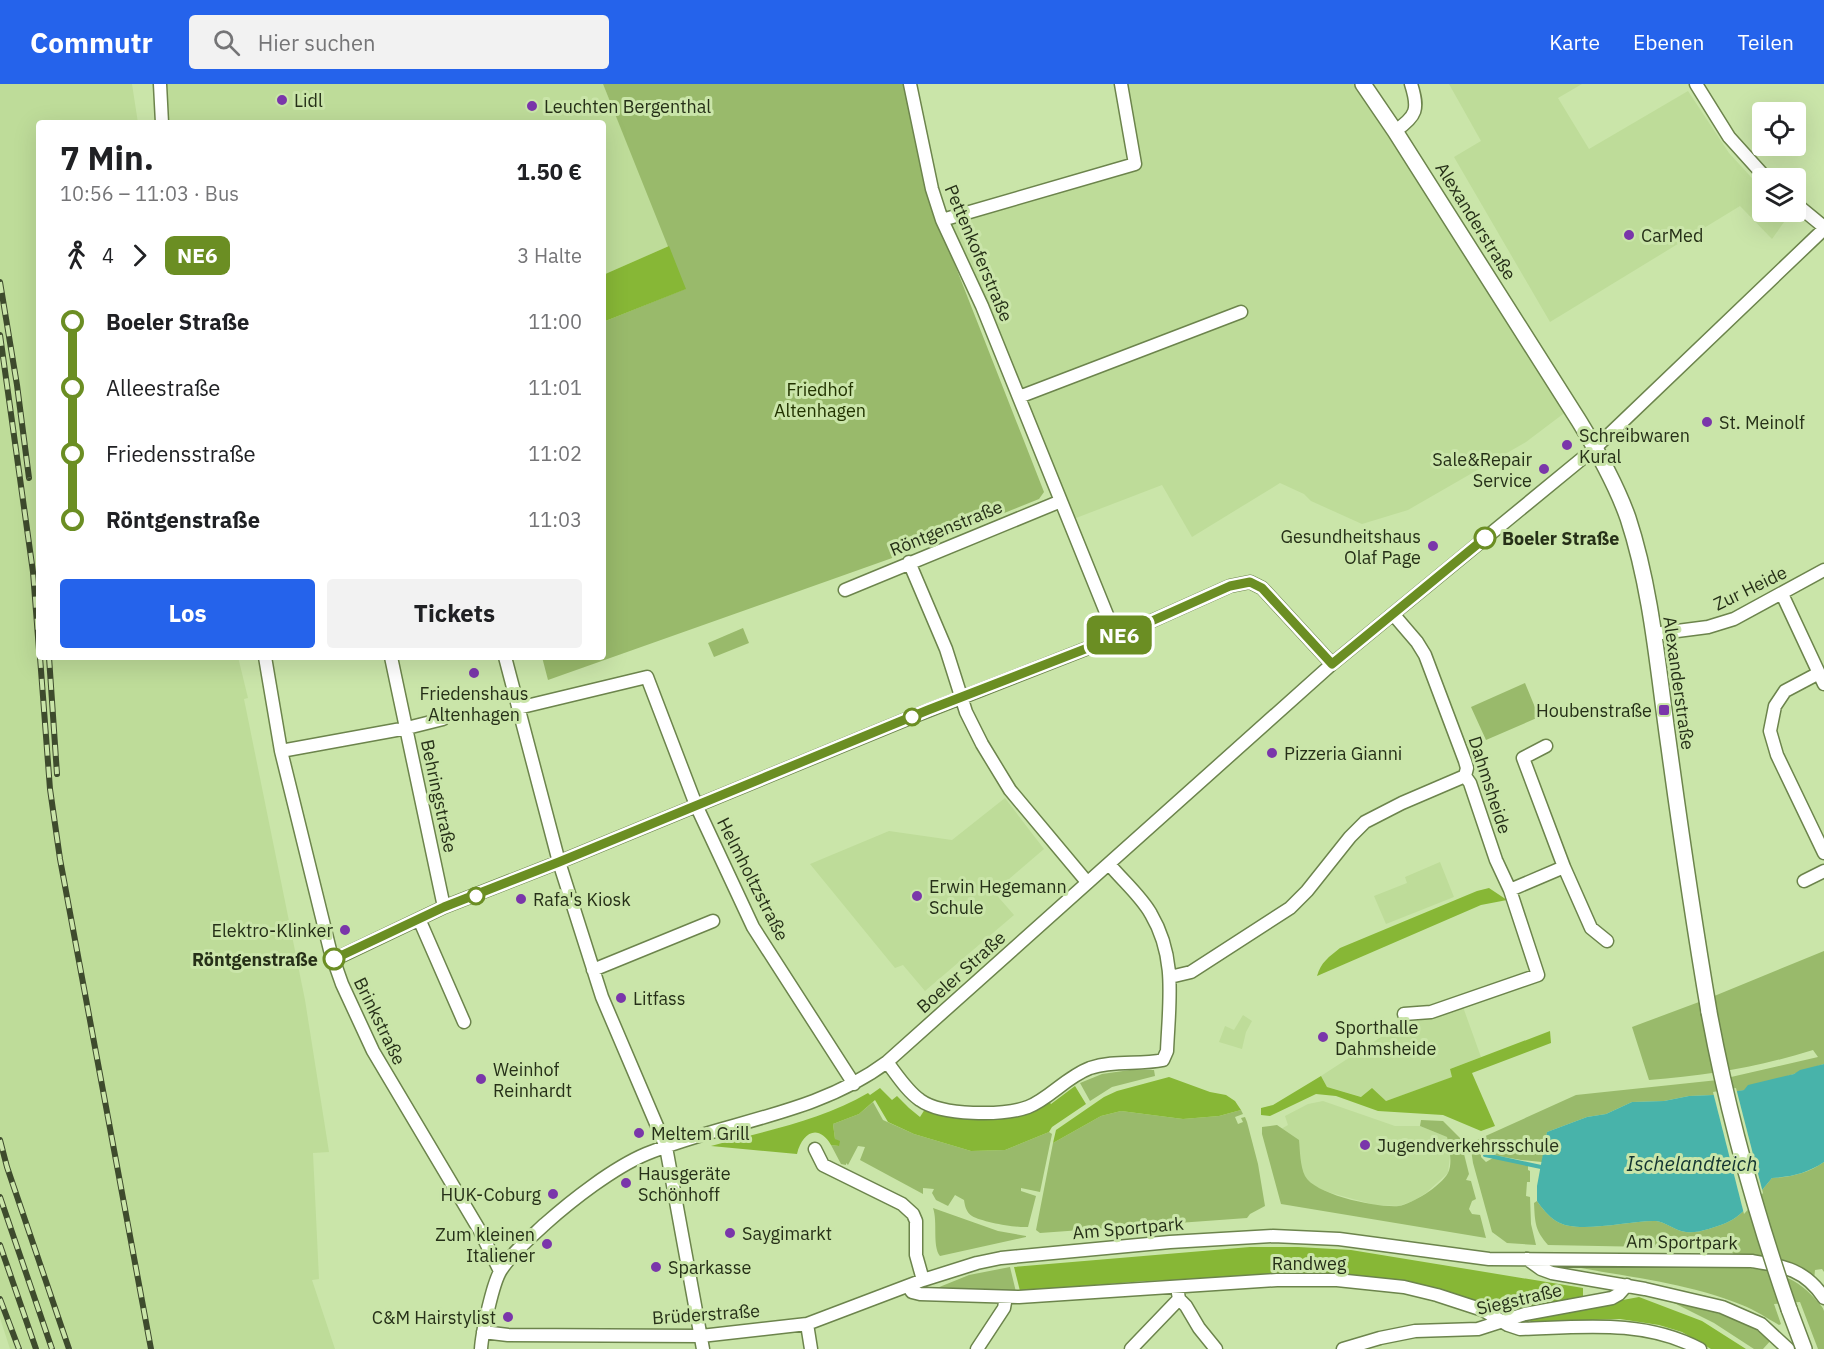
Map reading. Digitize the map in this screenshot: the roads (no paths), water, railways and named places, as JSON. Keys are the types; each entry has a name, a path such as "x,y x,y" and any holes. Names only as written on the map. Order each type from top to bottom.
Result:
{"main road":[{"name":"Alexanderstraße","path":"1363,84 1595,448 1629,521 1654,634 1685,862 1709,1012 1729,1112 1763,1234 1804,1349"}],"street":[{"path":"160,84 162,120"},
{"name":"Pettenkoferstraße","path":"910,84 922,147 942,220 982,306 1116,637"},
{"path":"942,220 1135,165 1121,84"},
{"path":"1395,131 1410,121 1416,110 1411,84"},
{"path":"1696,84 1729,137 1757,168"},
{"path":"1806,213 1824,228"},
{"name":"Boeler Straße","path":"500,1271 526,1242 562,1209 643,1156 835,1094 887,1062 1332,664 1595,448 1824,228"},
{"path":"1019,398 1241,312"},
{"name":"Röntgenstraße","path":"845,590 1061,501"},
{"path":"909,562 946,648 966,712 982,744 1010,790 1087,882"},
{"name":"Zur Heide","path":"1654,634 1721,624 1824,570"},
{"path":"333,960 444,907 961,697 1116,637 1230,586 1250,582 1268,593 1332,664"},
{"path":"1782,594 1821,679 1785,692 1775,706 1770,731 1777,755 1824,853"},
{"name":"Dahmsheide","path":"1393,614 1425,655 1465,761 1466,776 1499,867 1510,890 1538,975 1431,1012 1404,1014"},
{"name":"Brinkstraße","path":"265,660 281,750 333,960 342,984 373,1051 480,1231 500,1271"},
{"name":"Behringstraße","path":"392,660 444,907"},
{"path":"506,660 559,862 593,970 602,997 666,1147 702,1342"},
{"name":"Helmholtzstraße","path":"518,708 647,677 696,805 753,927 854,1084"},
{"path":"281,750 406,728 443,719"},
{"path":"1546,746 1523,758 1564,867 1591,928 1607,941"},
{"path":"1170,976 1191,972 1290,908 1365,822 1392,807 1466,776"},
{"path":"887,1062 919,1100 929,1106 946,1110 989,1113 1027,1107 1090,1068 1117,1063 1159,1061 1165,1058 1170,976 1168,956 1162,936 1150,912 1109,864"},
{"path":"1510,890 1564,867"},
{"path":"1804,881 1824,871"},
{"path":"419,919 464,1022"},
{"path":"593,970 713,921"},
{"path":"815,1149 822,1166 902,1204 913,1214 916,1221 916,1255 923,1280"},
{"name":"Am Sportpark","path":"923,1280 977,1263 1009,1257 1170,1242 1274,1236 1339,1239 1489,1258 1752,1261 1788,1267 1818,1288 1824,1298"},
{"name":"Am Sportpark","path":"1527,1259 1540,1269 1552,1273 1627,1285 1692,1299 1744,1316 1761,1324 1788,1349"},
{"path":"481,1349 483,1332 500,1271"},
{"name":"Brüderstraße","path":"483,1332 508,1335 702,1342 807,1324 923,1280"},
{"name":"Randweg","path":"908,1286 912,1292 920,1294 1006,1297 1178,1293 1277,1280 1368,1282 1437,1295 1484,1310 1520,1329 1618,1326 1661,1333 1686,1341 1700,1349"},
{"name":"Siegstraße","path":"1343,1349 1415,1331 1478,1329 1525,1314 1612,1298 1627,1285"},
{"path":"1131,1349 1178,1293 1199,1328 1216,1349"},
{"path":"977,1349 1004,1308 1006,1297"},
{"path":"807,1324 811,1349"}],"water":[{"name":"Ischelandteich","path":"1824,1064 1824,1162 1799,1174 1772,1178 1745,1209 1726,1223 1695,1232 1682,1231 1656,1221 1577,1227 1556,1221 1537,1201 1537,1186 1547,1132 1587,1117 1606,1114 1632,1102 1664,1101 1744,1090 1748,1085"}],"waterway":[{"path":"1485,1155 1541,1167"}],"railway":[{"path":"0,282 29,478"},
{"path":"0,335 33,572 36,611"},
{"path":"40,660 50,789 60,859 151,1349"},
{"path":"49,660 57,774"},
{"path":"0,1140 7,1167 69,1349"},
{"path":"0,1197 52,1349"},
{"path":"0,1245 36,1349"},
{"path":"0,1299 19,1349"}],"place":[{"name":"Lidl","path":"282,100"},
{"name":"Leuchten Bergenthal","path":"532,106"},
{"name":"CarMed","path":"1629,235"},
{"name":"St. Meinolf","path":"1707,422"},
{"name":"Schreibwaren Kural","path":"1567,445"},
{"name":"Sale&Repair Service","path":"1544,469"},
{"name":"Boeler Straße","path":"1485,538"},
{"name":"Gesundheitshaus Olaf Page","path":"1433,546"},
{"name":"Friedenshaus Altenhagen","path":"474,673"},
{"name":"Houbenstraße","path":"1664,710"},
{"name":"Pizzeria Gianni","path":"1272,753"},
{"name":"Erwin Hegemann Schule","path":"917,896"},
{"name":"Rafa's Kiosk","path":"521,899"},
{"name":"Elektro-Klinker","path":"345,930"},
{"name":"Röntgenstraße","path":"334,959"},
{"name":"Litfass","path":"621,998"},
{"name":"Sporthalle Dahmsheide","path":"1323,1037"},
{"name":"Weinhof Reinhardt","path":"481,1079"},
{"name":"Meltem Grill","path":"639,1133"},
{"name":"Jugendverkehrsschule","path":"1365,1145"},
{"name":"Hausgeräte Schönhoff","path":"626,1183"},
{"name":"HUK-Coburg","path":"553,1194"},
{"name":"Saygimarkt","path":"730,1233"},
{"name":"Zum kleinen Italiener","path":"547,1244"},
{"name":"Sparkasse","path":"656,1267"},
{"name":"C&M Hairstylist","path":"508,1317"}],"park label":[{"name":"Friedhof Altenhagen","path":"820,399"}]}
